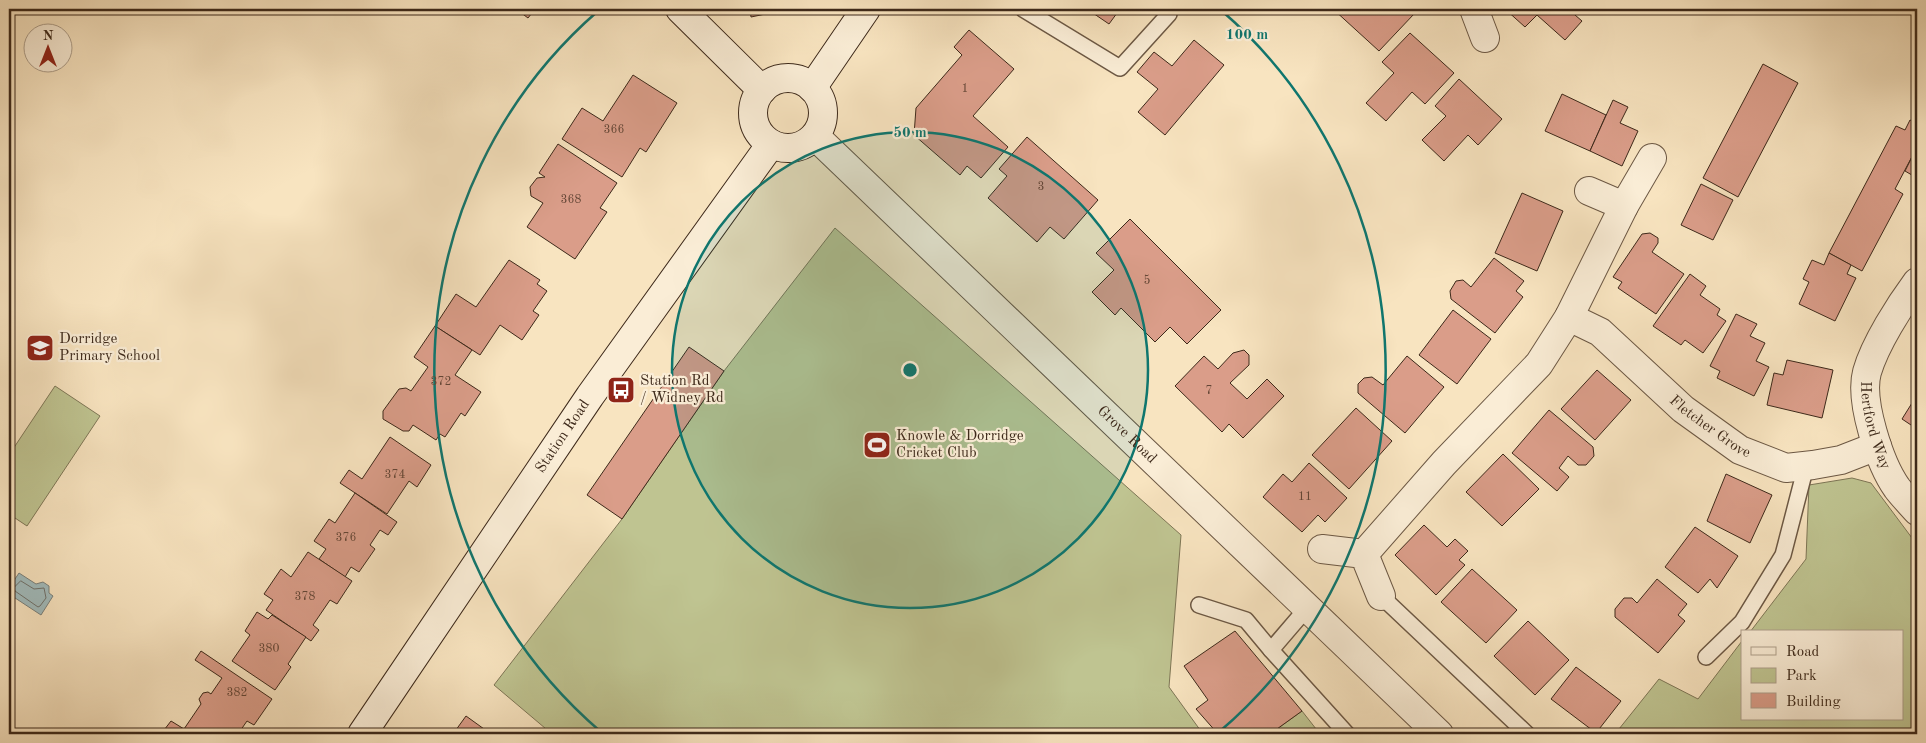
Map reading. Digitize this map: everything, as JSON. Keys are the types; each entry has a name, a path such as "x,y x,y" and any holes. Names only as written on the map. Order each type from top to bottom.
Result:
{"street":[{"path":"680,9 762,90"},
{"path":"812,88 866,9"},
{"path":"1474,9 1485,38"},
{"path":"787,78 801,81 812,88 823,108 822,122 815,136 799,146 789,148 770,144 756,128 753,118 756,98 762,90 774,81 787,78"},
{"name":"Grove Road","path":"815,136 1439,734"},
{"name":"Station Road","path":"362,734 590,396 770,144"},
{"path":"1364,554 1444,463 1540,364 1569,317 1624,206 1652,158"},
{"path":"1589,191 1624,206"},
{"name":"Hertford Way","path":"1917,282 1900,305 1866,373 1866,410 1877,446 1896,487 1917,511"},
{"name":"Fletcher Grove","path":"1569,317 1600,332 1683,409 1740,450 1786,468 1841,460 1877,446"},
{"path":"1322,549 1364,554"},
{"path":"1364,554 1381,596"}],"lane":[{"path":"1023,9 1120,68 1169,14"},
{"path":"1706,656 1742,622 1777,568 1783,556 1806,466"},
{"path":"1381,596 1527,734"},
{"path":"1199,605 1246,620 1347,734"},
{"path":"1271,650 1307,608"}],"green space":[{"name":"Knowle & Dorridge Cricket Club","path":"835,228 1181,535 1169,687 1203,734 552,734 494,685 622,519 724,371"},
{"path":"55,386 100,416 27,526 9,514 9,455"},
{"path":"1852,478 1871,483 1912,538 1917,541 1917,734 1615,734 1659,679 1698,699 1741,642 1741,720 1904,720 1904,630 1752,630 1806,559 1809,485"},
{"path":"1302,711 1320,734 1270,734"}],"water":[{"path":"19,573 36,584 43,582 49,586 49,593 53,596 41,615 9,594 9,588"}],"building":[{"path":"516,9 535,9 528,18"},
{"path":"750,9 774,9 775,12 751,17"},
{"path":"1087,9 1120,9 1109,24"},
{"path":"1333,9 1408,9 1414,14 1379,51"},
{"path":"1505,9 1568,9 1582,21 1565,40 1537,15 1525,27"},
{"path":"969,30 1014,69 973,116 1008,147 981,178 967,166 960,175 914,135 916,108 962,55 954,47"},
{"path":"1410,33 1454,73 1425,104 1412,92 1386,121 1366,103 1394,73 1382,62"},
{"path":"1194,40 1224,65 1165,135 1138,112 1158,89 1137,72 1154,52 1172,66"},
{"path":"1763,64 1798,83 1738,197 1703,178"},
{"path":"633,75 677,103 646,152 640,148 622,177 562,139 582,108 603,121"},
{"path":"1459,79 1502,119 1478,145 1468,135 1444,161 1422,140 1446,116 1435,106"},
{"path":"1562,94 1606,115 1590,151 1545,131"},
{"path":"1613,100 1628,107 1620,123 1638,131 1622,166 1590,151"},
{"path":"1910,120 1917,123 1917,147 1895,189 1903,194 1862,271 1829,253 1896,126 1905,130"},
{"path":"1027,137 1098,200 1064,239 1050,227 1037,242 988,198 1007,176 999,169"},
{"path":"558,144 617,183 600,208 607,212 575,259 527,227 543,203 531,196 530,187 537,178 545,177 539,173"},
{"path":"1917,147 1917,178 1905,171"},
{"path":"1701,184 1733,200 1713,240 1681,225"},
{"path":"1522,193 1563,211 1537,271 1495,253"},
{"path":"1130,219 1221,310 1187,344 1170,327 1155,342 1121,308 1115,315 1092,292 1114,270 1096,253"},
{"path":"1650,233 1658,238 1658,243 1652,252 1684,274 1656,314 1618,288 1622,282 1613,277 1642,234"},
{"path":"1829,253 1851,265 1847,274 1856,278 1835,321 1799,304 1809,282 1803,279 1812,260 1824,265"},
{"path":"1494,258 1524,281 1516,291 1523,297 1495,333 1451,299 1450,291 1456,281 1463,280 1471,287"},
{"path":"509,260 540,280 537,284 547,291 533,311 539,315 522,340 500,325 480,355 435,326 456,294 476,307"},
{"path":"1690,274 1706,286 1700,295 1720,309 1717,315 1726,321 1703,353 1685,340 1681,345 1653,326"},
{"path":"1453,310 1491,339 1457,384 1419,355"},
{"path":"1736,314 1757,324 1750,336 1765,343 1756,361 1769,367 1754,396 1717,378 1720,371 1710,366"},
{"path":"435,326 472,350 455,375 481,392 465,416 461,413 445,437 440,434 436,440 413,425 409,431 403,431 383,419 383,411 399,389 406,388 411,391 428,367 414,357"},
{"path":"689,347 724,371 622,519 587,495"},
{"path":"1244,350 1249,355 1249,365 1230,383 1247,399 1267,379 1284,396 1243,438 1229,424 1222,432 1175,386 1204,356 1218,369 1233,353"},
{"path":"1407,356 1444,387 1405,433 1358,393 1358,384 1364,378 1372,377 1383,385"},
{"path":"1787,360 1833,370 1822,418 1767,405 1774,373 1783,375"},
{"path":"1597,370 1631,400 1595,440 1561,409"},
{"path":"1917,395 1917,429 1902,419"},
{"path":"1356,408 1392,441 1349,489 1312,455"},
{"path":"1549,410 1593,447 1594,456 1586,465 1578,465 1568,456 1559,468 1569,477 1557,491 1512,453"},
{"path":"390,437 431,465 417,487 409,481 387,514 340,483 349,470 362,479"},
{"path":"1503,454 1539,489 1502,526 1466,492"},
{"path":"1309,463 1347,498 1325,522 1318,515 1302,532 1263,497 1283,474 1292,482"},
{"path":"1726,474 1772,495 1750,543 1707,521"},
{"path":"355,493 397,522 388,535 380,530 370,545 375,549 359,572 351,567 345,577 319,559 326,549 314,541 329,519 335,523"},
{"path":"1424,525 1447,547 1455,539 1468,551 1459,560 1465,565 1436,595 1395,555"},
{"path":"1695,527 1738,556 1717,588 1710,579 1698,593 1665,567"},
{"path":"308,552 352,581 337,604 330,600 313,625 319,630 311,641 266,610 273,600 264,594 281,569 291,577"},
{"path":"1472,569 1517,610 1486,643 1441,602"},
{"path":"1657,579 1687,604 1678,615 1685,621 1658,653 1615,617 1615,609 1624,598 1632,598 1637,603"},
{"path":"257,612 268,619 272,615 306,637 288,664 291,667 275,690 232,661 250,635 245,631"},
{"path":"1528,621 1569,660 1535,695 1494,656"},
{"path":"1235,631 1302,711 1270,734 1218,734 1196,709 1208,700 1184,666"},
{"path":"201,651 272,699 254,725 247,721 238,734 191,734 184,729 201,704 199,699 203,693 208,692 211,694 222,678 195,660"},
{"path":"1576,667 1621,701 1596,733 1551,699"},
{"path":"466,716 491,734 453,734"},
{"path":"171,721 184,729 191,734 161,734"}],"place":[{"name":"Dorridge Primary School","path":"40,348"},
{"name":"Station Rd / Widney Rd","path":"621,390"},
{"name":"Knowle & Dorridge Cricket Club","path":"877,445"}]}
